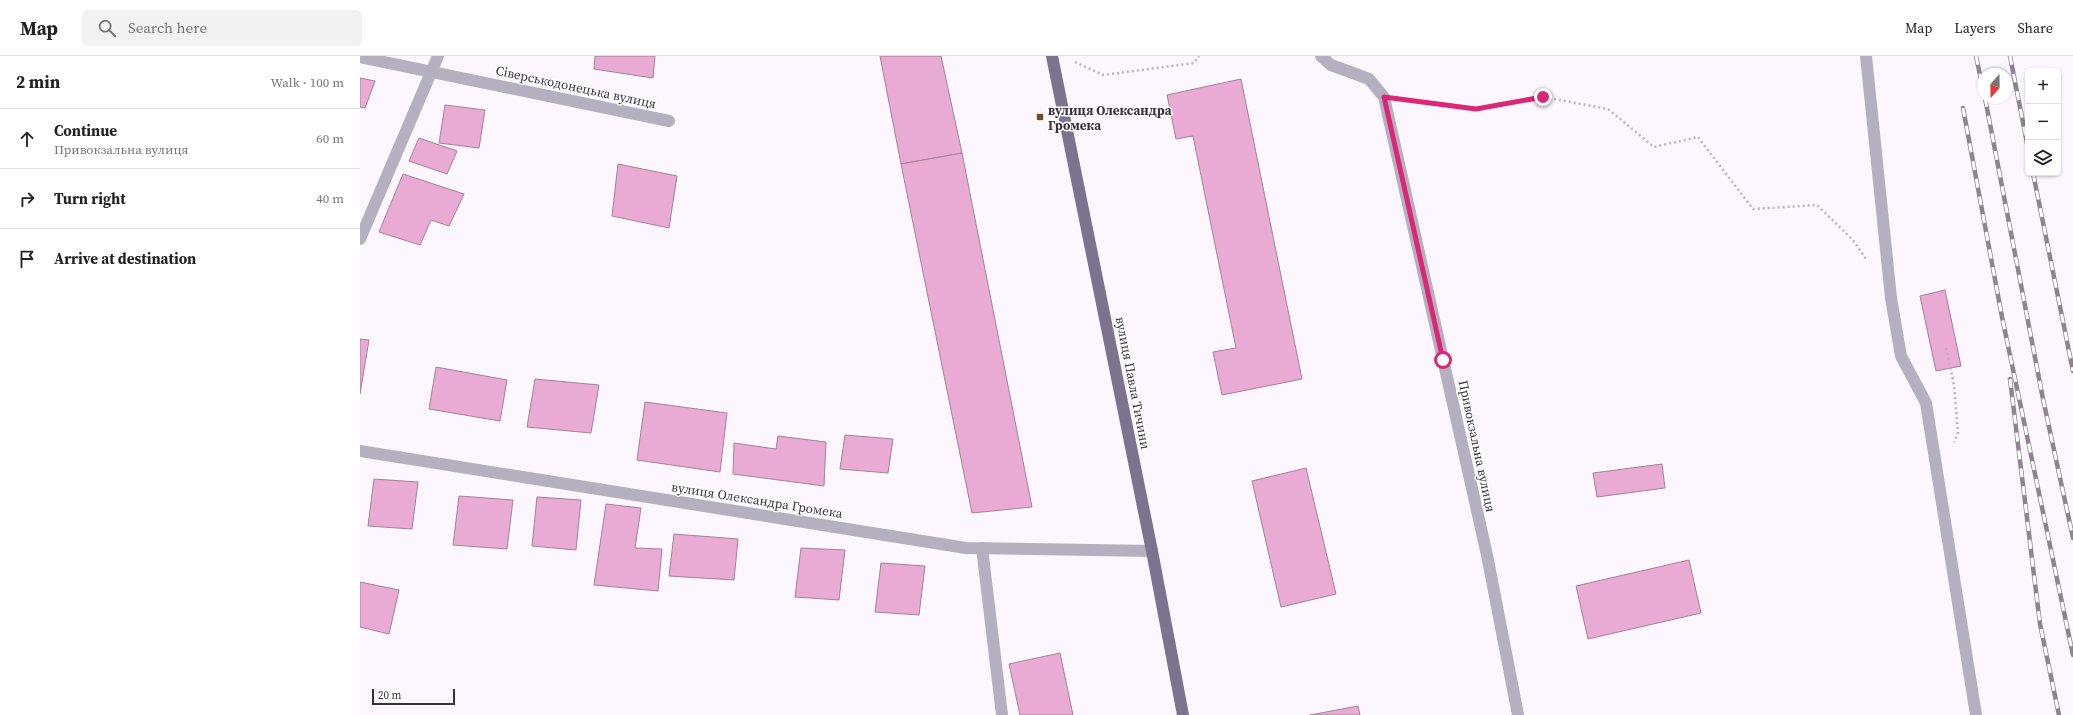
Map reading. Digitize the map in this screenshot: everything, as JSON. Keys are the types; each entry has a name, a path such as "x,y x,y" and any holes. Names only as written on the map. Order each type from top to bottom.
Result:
{"main road":[{"name":"вулиця Павла Тичини","path":"1052,56 1152,551 1183,715"}],"street":[{"path":"360,239 438,56"},
{"name":"Привокзальна вулиця","path":"1320,56 1331,65 1368,78 1384,97 1485,547 1518,715"},
{"path":"1866,56 1891,298 1901,356 1926,403 1976,715"},
{"name":"Сіверськодонецька вулиця","path":"360,57 669,121"},
{"name":"вулиця Олександра Громека","path":"360,451 959,546 982,548 1152,551"},
{"path":"982,548 1002,715"}],"path":[{"path":"1071,59 1103,75 1194,63 1200,56"},
{"path":"1384,97 1476,109 1543,97 1608,109 1654,147 1698,137 1753,209 1817,205 1853,240 1870,266"},
{"path":"1946,348 1954,385"}],"building":[{"path":"595,56 655,56 653,78 594,69"},
{"path":"880,56 941,56 962,153 901,164"},
{"path":"360,78 375,81 365,108 360,107"},
{"path":"1241,79 1302,379 1222,395 1213,352 1236,348 1193,136 1176,139 1167,95"},
{"path":"445,105 485,110 479,148 439,143"},
{"path":"419,138 457,151 447,174 409,161"},
{"path":"962,153 1032,507 972,513 901,164"},
{"path":"618,164 677,176 669,228 612,216"},
{"path":"403,174 464,194 449,226 431,220 420,245 379,232"},
{"path":"1945,290 1961,366 1936,371 1920,296"},
{"path":"360,339 369,340 360,394"},
{"path":"436,367 507,380 500,421 429,409"},
{"path":"535,379 599,385 591,433 527,427"},
{"path":"645,402 727,413 720,472 637,460"},
{"path":"845,435 893,439 888,473 840,469"},
{"path":"778,436 826,442 824,486 733,474 734,443 776,449"},
{"path":"1662,464 1665,488 1597,497 1593,473"},
{"path":"1306,468 1336,594 1281,607 1252,481"},
{"path":"374,479 418,482 412,529 368,526"},
{"path":"459,496 513,500 507,549 453,545"},
{"path":"537,497 581,500 576,550 532,546"},
{"path":"606,504 641,508 635,548 662,549 658,591 594,585"},
{"path":"674,534 738,539 734,580 669,576"},
{"path":"801,548 845,550 839,600 795,597"},
{"path":"1689,560 1701,613 1588,639 1576,586"},
{"path":"881,563 925,566 919,615 875,612"},
{"path":"360,582 399,590 389,634 360,627"},
{"path":"1060,653 1073,715 1020,715 1009,664"},
{"path":"1358,706 1360,715 1310,715"}],"railway":[{"path":"1976,56 1979,68"},
{"path":"2010,56 2026,140"},
{"path":"1986,104 2043,399 2073,538"},
{"path":"1963,108 2002,317 2073,655"},
{"path":"2034,176 2073,371"},
{"path":"2010,379 2040,624 2059,715"}],"place":[{"name":"вулиця Олександра Громека","path":"1040,117"}],"route":[{"path":"1443,360 1384,97 1476,109 1543,97"}]}
